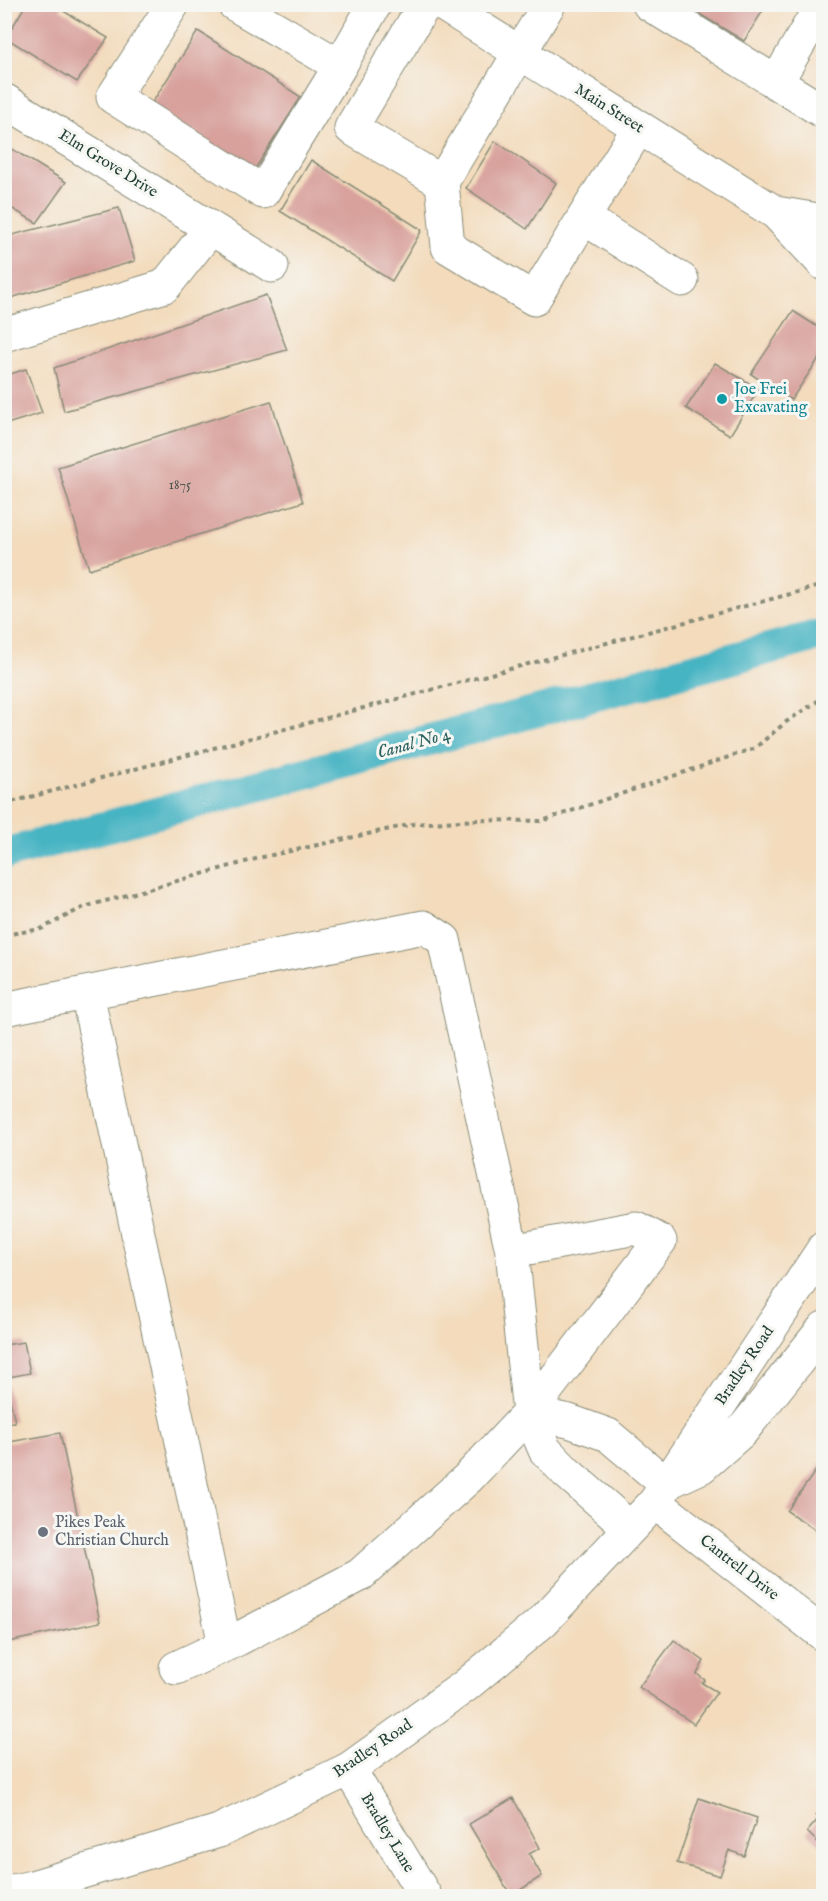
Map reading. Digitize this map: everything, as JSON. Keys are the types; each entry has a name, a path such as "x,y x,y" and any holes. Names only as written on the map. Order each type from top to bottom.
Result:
{"main road":[{"path":"173,4 113,97 263,192 375,4"},
{"path":"234,4 340,66"},
{"path":"424,4 351,128 442,182"},
{"name":"Main Street","path":"442,4 776,213 824,264"},
{"path":"549,4 442,182 448,247 534,299 639,127"},
{"path":"649,4 824,112"},
{"path":"776,83 819,18"},
{"name":"Elm Grove Drive","path":"4,100 272,266"},
{"name":"Main Street","path":"776,213 824,221"},
{"path":"584,218 682,280"},
{"path":"4,335 165,286 211,228"},
{"path":"4,1009 424,927 444,940 512,1251 529,1413 545,1450 566,1472 630,1528"},
{"path":"87,993 225,1645"},
{"path":"176,1668 360,1575 468,1478 529,1413 660,1241 636,1228 512,1251"},
{"name":"Bradley Road","path":"24,1892 219,1831 349,1769 465,1686 543,1621 660,1493 824,1248"},
{"name":"Bradley Road","path":"660,1493 701,1467 742,1431 824,1328"},
{"name":"Cantrell Drive","path":"529,1413 569,1421 608,1436 660,1493 824,1635"},
{"name":"Bradley Lane","path":"349,1769 425,1896"}],"path":[{"path":"4,804 824,585"},
{"path":"4,935 40,929 84,907 252,860 413,824 476,820 542,821 755,748 786,722 824,697"}],"building":[{"path":"26,4 63,4 60,9 108,38 77,82 6,38"},
{"path":"683,4 767,4 744,41"},
{"path":"198,31 301,97 253,172 148,109"},
{"path":"495,141 556,183 527,229 466,188"},
{"path":"4,144 66,182 37,223 4,204"},
{"path":"311,160 422,230 392,281 280,211"},
{"path":"119,208 135,261 4,300 4,237"},
{"path":"266,295 287,350 64,411 54,368"},
{"path":"793,311 824,331 824,351 791,400 751,374"},
{"name":"Joe Frei Excavating","path":"715,363 759,389 730,435 686,408"},
{"path":"26,369 42,413 4,425 4,376"},
{"path":"271,401 303,502 89,569 58,467"},
{"path":"24,1342 30,1373 4,1378 4,1345"},
{"path":"5,1378 15,1422 4,1423"},
{"name":"Pikes Peak Christian Church","path":"60,1433 100,1622 4,1643 4,1443"},
{"path":"824,1459 824,1532 822,1534 787,1511"},
{"path":"674,1640 704,1661 697,1674 705,1680 702,1683 717,1692 694,1724 639,1687"},
{"path":"513,1798 540,1848 529,1854 542,1876 511,1896 469,1824"},
{"path":"699,1798 757,1818 744,1856 729,1850 720,1876 677,1863"},
{"path":"824,1807 824,1848 807,1832 819,1818 816,1815"}],"waterway":[{"name":"Canal No 4","path":"4,854 824,634"}],"place":[{"name":"Joe Frei Excavating","path":"722,399"},
{"name":"Pikes Peak Christian Church","path":"43,1532"}]}
